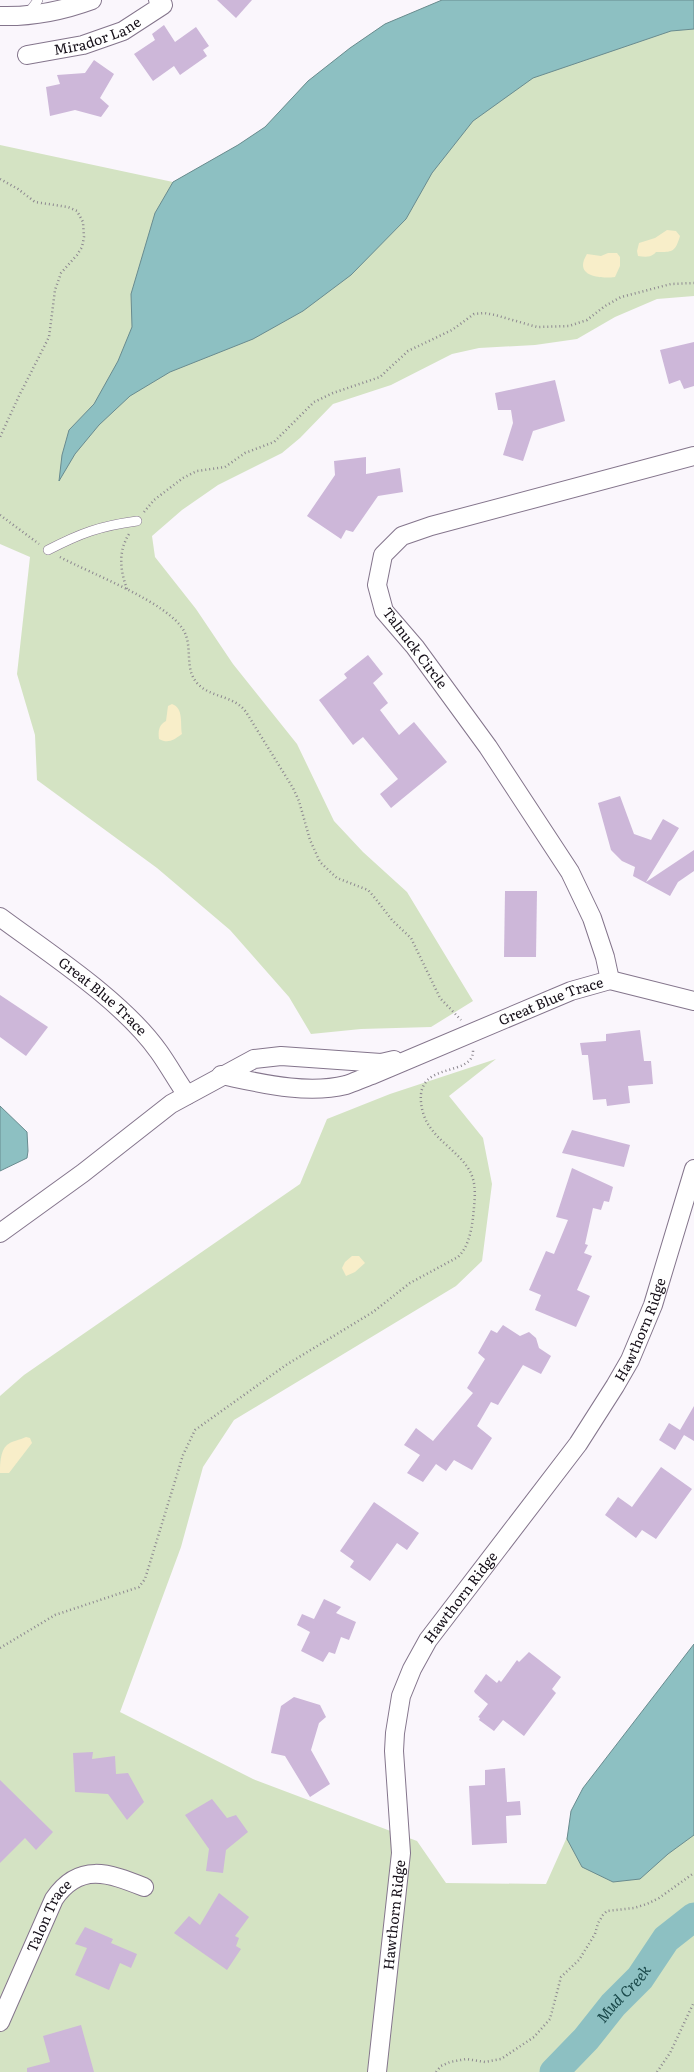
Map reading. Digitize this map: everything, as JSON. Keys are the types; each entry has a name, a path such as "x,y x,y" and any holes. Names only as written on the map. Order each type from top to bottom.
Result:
{"street":[{"path":"0,16 27,15 64,10 92,0"},
{"name":"Mirador Lane","path":"27,55 83,45 123,31 161,3"},
{"name":"Talnuck Circle","path":"610,980 606,957 592,918 570,872 488,747 415,647 384,611 377,585 383,555 402,536 431,526 694,456"},
{"name":"Great Blue Trace","path":"0,917 76,973 132,1021 159,1051 187,1095"},
{"name":"Great Blue Trace","path":"221,1075 268,1085 305,1088 345,1085 571,991 610,980 694,1001"},
{"name":"Great Blue Trace","path":"0,1233 83,1173 171,1104 221,1075 254,1059 281,1056 381,1063 412,1057"},
{"name":"Hawthorn Ridge","path":"376,2072 401,1853 394,1751 395,1733 401,1696 412,1669 428,1640 578,1444 630,1360 653,1304 694,1169"},
{"name":"Talon Trace","path":"0,2022 54,1899 60,1891 78,1878 102,1873 113,1875 144,1887"}],"lane":[{"path":"27,15 38,0"},
{"path":"48,550 87,531 113,524 137,521"}],"path":[{"path":"0,179 18,189 35,202 68,207 77,211 83,222 84,237 82,247 78,255 61,273 56,290 50,337 19,396 0,437"},
{"path":"127,589 122,574 122,554 126,540 137,521 154,500 183,478 197,471 224,467 245,453 274,442 314,402 333,393 380,377 408,351 452,330 474,314 484,313 495,315 537,327 569,326 587,320 621,296 671,284 694,283"},
{"path":"436,2072 440,2066 450,2062 466,2060 485,2062 501,2059 534,2037 550,2019 561,1977 579,1960 595,1934 602,1915 608,1911 634,1908 647,1904 659,1898 694,1873"},
{"path":"657,2072 670,2053 694,2002"}],"green space":[{"path":"442,0 694,0 694,296 657,299 615,317 577,339 535,345 479,348 452,354 391,385 333,404 300,438 282,453 218,485 182,510 152,536 155,557 196,609 233,664 297,744 334,821 363,852 407,892 473,1001 431,1027 361,1029 311,1034 289,997 230,930 157,868 37,780 35,735 17,674 30,557 0,544 0,145 173,182 238,145 265,127 308,81 350,48 385,24"},
{"path":"496,1059 449,1096 483,1138 492,1184 482,1261 456,1286 234,1420 203,1467 181,1547 120,1712 253,1779 417,1841 446,1883 546,1884 571,1828 694,1657 694,2072 0,2072 0,1396 24,1375 300,1184 327,1119 390,1094"}],"sand":[{"path":"667,230 676,231 680,236 674,249 666,252 656,252 648,257 638,256 637,251 639,243 655,238"},
{"path":"608,253 617,253 620,257 620,266 615,277 595,276 585,271 583,267 587,254 601,256"},
{"path":"172,704 176,706 180,713 182,734 174,740 165,741 159,739 159,730 160,726 166,721 168,706"},
{"path":"352,1256 359,1256 365,1263 355,1272 346,1276 342,1268 345,1262"},
{"path":"26,1437 30,1438 32,1443 9,1473 0,1473 1,1458 7,1445 11,1442"}],"water":[{"path":"442,0 694,0 694,29 671,31 533,78 473,121 432,173 406,219 351,275 303,311 253,339 170,372 130,396 99,425 75,454 59,481 62,455 69,430 94,404 118,361 132,327 131,294 155,213 173,182 238,145 265,127 308,81 350,48 385,24"},
{"path":"0,1106 27,1132 28,1151 27,1158 0,1171"},
{"path":"694,1644 694,1835 668,1854 640,1879 613,1882 582,1867 567,1839 571,1811 583,1788"}],"building":[{"path":"217,0 252,0 236,18"},
{"path":"164,25 175,42 196,27 209,46 203,50 207,56 180,75 174,66 153,81 134,54 155,40 152,34"},
{"path":"94,60 114,74 100,98 109,106 101,117 75,110 50,116 46,87 60,84 57,75 85,73"},
{"path":"694,342 694,386 684,389 680,380 669,384 660,350"},
{"path":"555,380 565,421 533,431 523,461 503,455 513,423 511,410 498,410 495,393"},
{"path":"366,457 366,474 400,468 403,492 378,496 353,532 346,530 341,539 307,516 335,475 334,461"},
{"path":"368,655 383,674 373,683 388,703 380,710 399,735 414,722 447,762 391,808 380,794 398,779 363,737 353,745 319,700 347,678 344,674"},
{"path":"620,796 634,834 651,840 663,819 679,828 646,882 694,850 694,871 678,882 670,896 633,876 635,867 622,861 611,850 598,803"},
{"path":"505,891 537,891 536,957 504,957"},
{"path":"0,995 48,1027 26,1056 0,1037"},
{"path":"640,1030 644,1061 651,1061 653,1084 628,1086 630,1103 607,1106 606,1099 593,1100 588,1055 582,1055 580,1043 606,1041 606,1034"},
{"path":"572,1130 630,1145 624,1167 562,1153"},
{"path":"572,1168 613,1187 609,1202 604,1201 601,1210 593,1208 585,1244 588,1245 584,1253 592,1256 577,1290 590,1296 576,1327 535,1310 541,1295 529,1290 546,1251 554,1254 568,1220 556,1217"},
{"path":"503,1325 520,1336 529,1332 536,1338 539,1348 551,1356 541,1374 523,1365 498,1405 491,1402 477,1426 492,1438 472,1470 454,1460 446,1471 436,1464 423,1482 407,1473 420,1455 404,1445 416,1428 433,1441 473,1393 467,1388 485,1359 478,1353 491,1330 497,1333"},
{"path":"694,1406 694,1441 684,1435 675,1450 659,1440 669,1423 680,1430"},
{"path":"661,1467 692,1489 656,1539 642,1530 636,1538 605,1515 618,1497 632,1507"},
{"path":"374,1502 419,1533 407,1550 397,1543 370,1581 350,1567 354,1561 340,1551"},
{"path":"324,1599 341,1607 336,1613 356,1622 349,1640 341,1637 335,1654 329,1652 323,1662 301,1651 310,1632 297,1625 302,1614 314,1619"},
{"path":"529,1652 561,1677 552,1689 556,1693 524,1736 503,1720 494,1731 479,1720 480,1718 478,1717 488,1704 474,1691 486,1674 497,1683 499,1680 501,1682 517,1660 519,1662"},
{"path":"294,1697 320,1705 326,1717 319,1723 311,1750 330,1784 310,1797 285,1756 271,1753 281,1706"},
{"path":"93,1752 92,1759 115,1756 116,1774 128,1773 144,1802 127,1820 108,1794 75,1792 73,1753"},
{"path":"505,1768 507,1802 520,1801 521,1815 506,1816 507,1843 472,1845 469,1786 485,1785 485,1770"},
{"path":"0,1780 53,1832 36,1850 25,1838 0,1863"},
{"path":"212,1799 227,1818 236,1815 248,1832 226,1850 223,1873 206,1871 209,1849 185,1815"},
{"path":"219,1893 249,1917 235,1936 239,1938 236,1946 241,1949 227,1970 174,1933 189,1916 200,1925"},
{"path":"85,1927 113,1939 111,1943 137,1954 131,1968 120,1963 109,1990 75,1975 87,1948 75,1944"},
{"path":"81,2025 94,2072 27,2072 27,2068 50,2062 43,2036"}],"waterway":[{"name":"Mud Creek","path":"554,2072 586,2039 613,2005 640,1978 666,1939 694,1917"}]}
